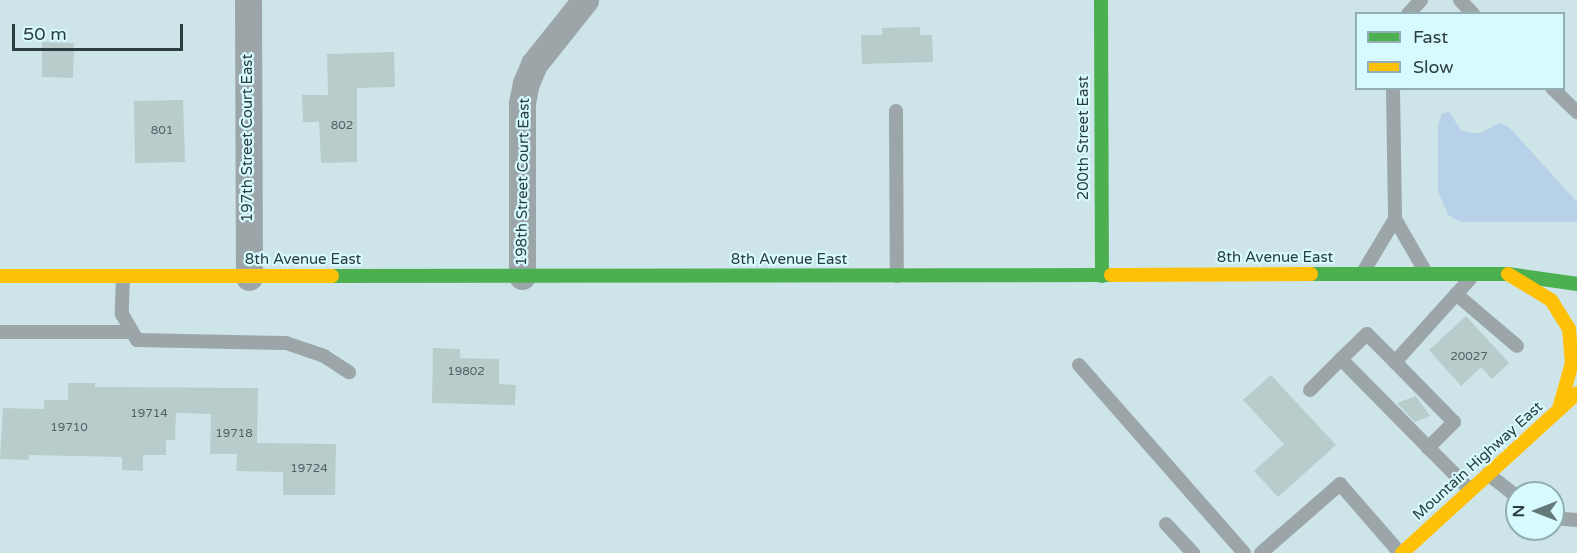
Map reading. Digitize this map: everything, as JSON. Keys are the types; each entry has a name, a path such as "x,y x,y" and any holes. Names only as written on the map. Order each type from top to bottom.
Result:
{"street":[{"name":"197th Street Court East","path":"248,0 249,277"},
{"name":"198th Street Court East","path":"522,276 522,103 526,83 534,64 585,0"},
{"name":"200th Street East","path":"1101,0 1102,276"},
{"name":"8th Avenue East","path":"0,276 1508,274 1577,284"},
{"path":"1508,274 1551,300 1569,329 1572,363 1559,409"},
{"name":"Mountain Highway East","path":"1401,553 1577,393"}],"lane":[{"path":"1410,12 1421,0"},
{"path":"1460,0 1471,12"},
{"path":"1394,90 1395,219 1426,274"},
{"path":"1554,90 1577,112"},
{"path":"896,111 897,276"},
{"path":"1362,274 1395,219"},
{"path":"1395,362 1474,274"},
{"path":"123,276 122,314 131,332 145,342 286,343 324,356 349,372"},
{"path":"1456,294 1517,346"},
{"path":"0,332 131,332"},
{"path":"1310,390 1367,334 1454,422 1428,448"},
{"path":"1341,359 1470,490"},
{"path":"1079,365 1244,553"},
{"path":"1488,474 1505,487"},
{"path":"1261,553 1340,484 1401,553"},
{"path":"1166,524 1193,553"}],"water":[{"path":"1449,112 1461,130 1470,133 1481,133 1499,123 1509,127 1577,202 1577,222 1461,222 1448,215 1438,191 1438,125 1442,113"}],"building":[{"path":"920,27 920,35 932,35 933,62 862,64 861,35 882,35 882,28"},
{"path":"42,42 74,43 73,78 42,77"},
{"path":"394,52 395,87 357,88 357,162 321,163 319,122 303,122 302,95 328,95 327,54"},
{"path":"183,100 185,162 135,163 134,101"},
{"path":"1466,316 1509,363 1492,379 1481,367 1461,386 1429,350"},
{"path":"433,348 460,349 460,358 499,359 499,384 516,385 515,405 432,403"},
{"path":"1271,375 1336,445 1278,497 1254,471 1284,444 1243,400"},
{"path":"68,383 95,383 95,387 258,388 257,443 336,444 335,495 283,495 283,472 236,471 237,454 210,454 211,414 176,413 175,440 166,440 166,455 143,455 143,471 122,470 122,457 29,455 29,460 0,459 3,408 44,409 44,400 68,400"},
{"path":"1416,396 1430,416 1415,422 1397,403"}],"traffic: fast":[{"path":"1101,0 1102,276"},
{"path":"1311,274 1508,274 1577,284"},
{"path":"332,276 1111,275"}],"traffic: slow":[{"path":"1111,275 1311,274"},
{"path":"1508,274 1551,300 1569,329 1572,363 1559,409"},
{"path":"0,276 332,276"},
{"path":"1402,553 1577,393"}]}
